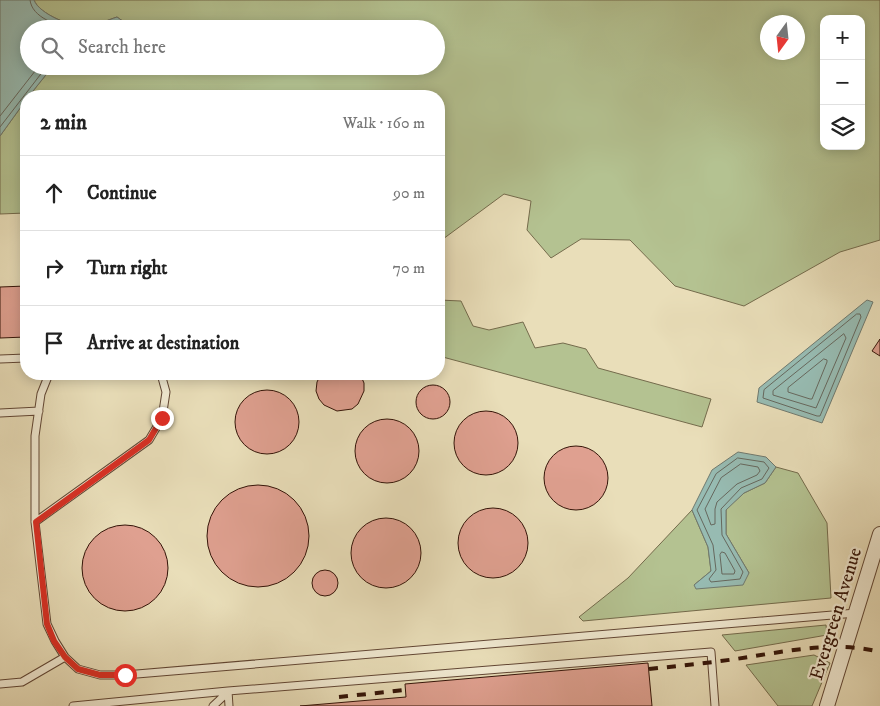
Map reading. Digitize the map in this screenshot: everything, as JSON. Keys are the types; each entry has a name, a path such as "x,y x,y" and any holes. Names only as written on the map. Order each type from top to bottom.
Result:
{"street":[{"name":"Evergreen Avenue","path":"827,706 880,534"}],"lane":[{"path":"0,359 20,358"},
{"path":"46,380 35,436 36,522 47,624 54,641 65,657 78,669 100,675 125,675 856,613"},
{"path":"36,522 149,440 162,418 166,392 163,380"},
{"path":"0,413 39,411"},
{"path":"73,706 228,691 711,652 716,706"},
{"path":"0,684 22,682 65,657"},
{"path":"213,706 228,691"},
{"path":"228,691 230,706"}],"green space":[{"path":"34,0 880,0 880,240 840,252 744,306 675,286 630,240 581,239 551,258 527,230 531,201 504,194 445,238 445,90 34,90 46,75 445,75 445,20 121,20 117,17 109,20 60,20 49,15"},
{"path":"20,108 20,213 0,214 0,136"},
{"path":"445,300 461,301 473,326 489,330 523,322 535,348 563,343 586,349 598,368 711,399 702,427 445,358"},
{"path":"776,467 798,473 827,523 831,598 583,621 579,617 628,578 692,510 708,547 711,571 694,585 749,573 726,534 726,509 744,493 765,483"},
{"path":"826,625 827,635 735,651 722,635"},
{"path":"814,655 830,663 812,706 778,706 746,665"}],"water":[{"path":"0,0 34,0 42,10 60,20 20,20 20,75 46,75 34,90 20,90 20,108 0,136"},
{"path":"117,17 121,20 109,20"},
{"path":"867,300 873,302 822,423 757,402 759,388"},
{"path":"738,452 766,457 776,467 765,483 744,493 726,510 726,534 749,573 743,585 696,589 694,585 711,571 708,547 692,510 712,470"}],"building":[{"path":"20,286 20,337 0,338 0,287"},
{"path":"880,339 880,356 872,351"},
{"path":"318,380 363,380 364,391 358,404 352,409 337,411 324,405 319,399 316,391"},
{"path":"433,385 440,386 445,390 449,395 449,409 445,414 440,418 433,419 426,418 421,414 417,409 416,402 417,395 421,390 426,386"},
{"path":"267,390 285,396 293,404 299,422 293,440 285,448 267,454 249,448 241,440 235,422 241,404 249,396"},
{"path":"486,411 504,417 512,425 518,443 512,461 504,469 486,475 468,469 460,461 454,443 460,425 468,417"},
{"path":"387,419 405,425 413,433 419,451 413,469 405,477 387,483 369,477 361,469 355,451 361,433 369,425"},
{"path":"576,446 594,452 602,460 608,478 602,496 594,504 576,510 558,504 550,496 544,478 550,460 558,452"},
{"path":"258,485 278,489 294,500 305,516 309,536 305,556 294,572 278,583 258,587 238,583 222,572 211,556 207,536 211,516 222,500 238,489"},
{"path":"500,508 513,514 522,523 526,529 528,543 526,557 518,568 507,576 486,578 479,576 468,568 460,557 458,536 460,529 468,518 479,510"},
{"path":"386,518 399,521 411,528 418,540 421,553 418,566 411,578 399,585 386,588 373,585 361,578 354,566 351,553 354,540 361,528 373,521"},
{"path":"125,525 141,529 155,538 164,552 168,568 164,584 155,598 141,607 125,611 109,607 95,598 86,584 82,568 86,552 95,538 109,529"},
{"path":"325,570 334,574 338,583 334,592 325,596 316,592 312,583 316,574"},
{"path":"648,663 652,706 300,706 406,697 405,684"}],"railway":[{"path":"649,669 808,648 844,647 880,652"},
{"path":"339,697 405,690"}],"route":[{"path":"125,675 100,675 78,669 65,657 54,641 47,624 36,522 149,440 162,418"}]}
